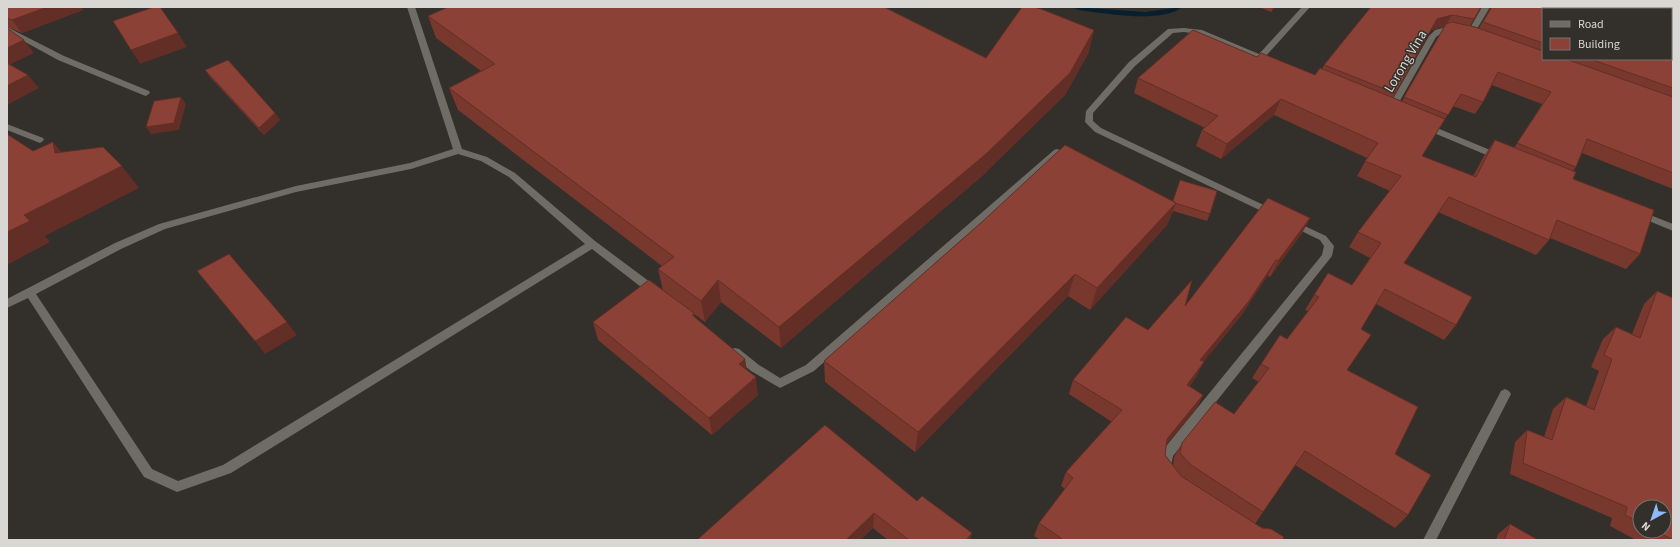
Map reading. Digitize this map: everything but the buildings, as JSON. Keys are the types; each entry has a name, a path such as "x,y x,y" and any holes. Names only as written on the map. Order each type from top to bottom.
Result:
{"street":[{"path":"411,7 458,151"},
{"path":"1260,58 1306,7"},
{"name":"Lorong Vina","path":"1390,112 1435,33 1445,30 1474,37 1486,7"},
{"path":"7,29 61,58 146,93"},
{"path":"1174,479 1165,469 1167,454 1327,256 1329,246 1323,238 1098,130 1089,122 1089,113 1132,64 1172,31 1184,30 1199,32 1282,67"},
{"path":"1419,124 1506,160"},
{"path":"7,127 40,140"},
{"path":"7,304 118,246 162,226 296,189 411,166 458,151 484,159 512,175 592,244 661,296"},
{"path":"724,344 755,368 780,383 810,368 1057,152"},
{"path":"1629,210 1673,228"},
{"path":"30,293 148,473 177,487 227,469 592,244"},
{"path":"1429,540 1505,394"}],"waterway":[{"path":"1076,7 1099,11 1145,14 1171,11 1179,7"}]}
